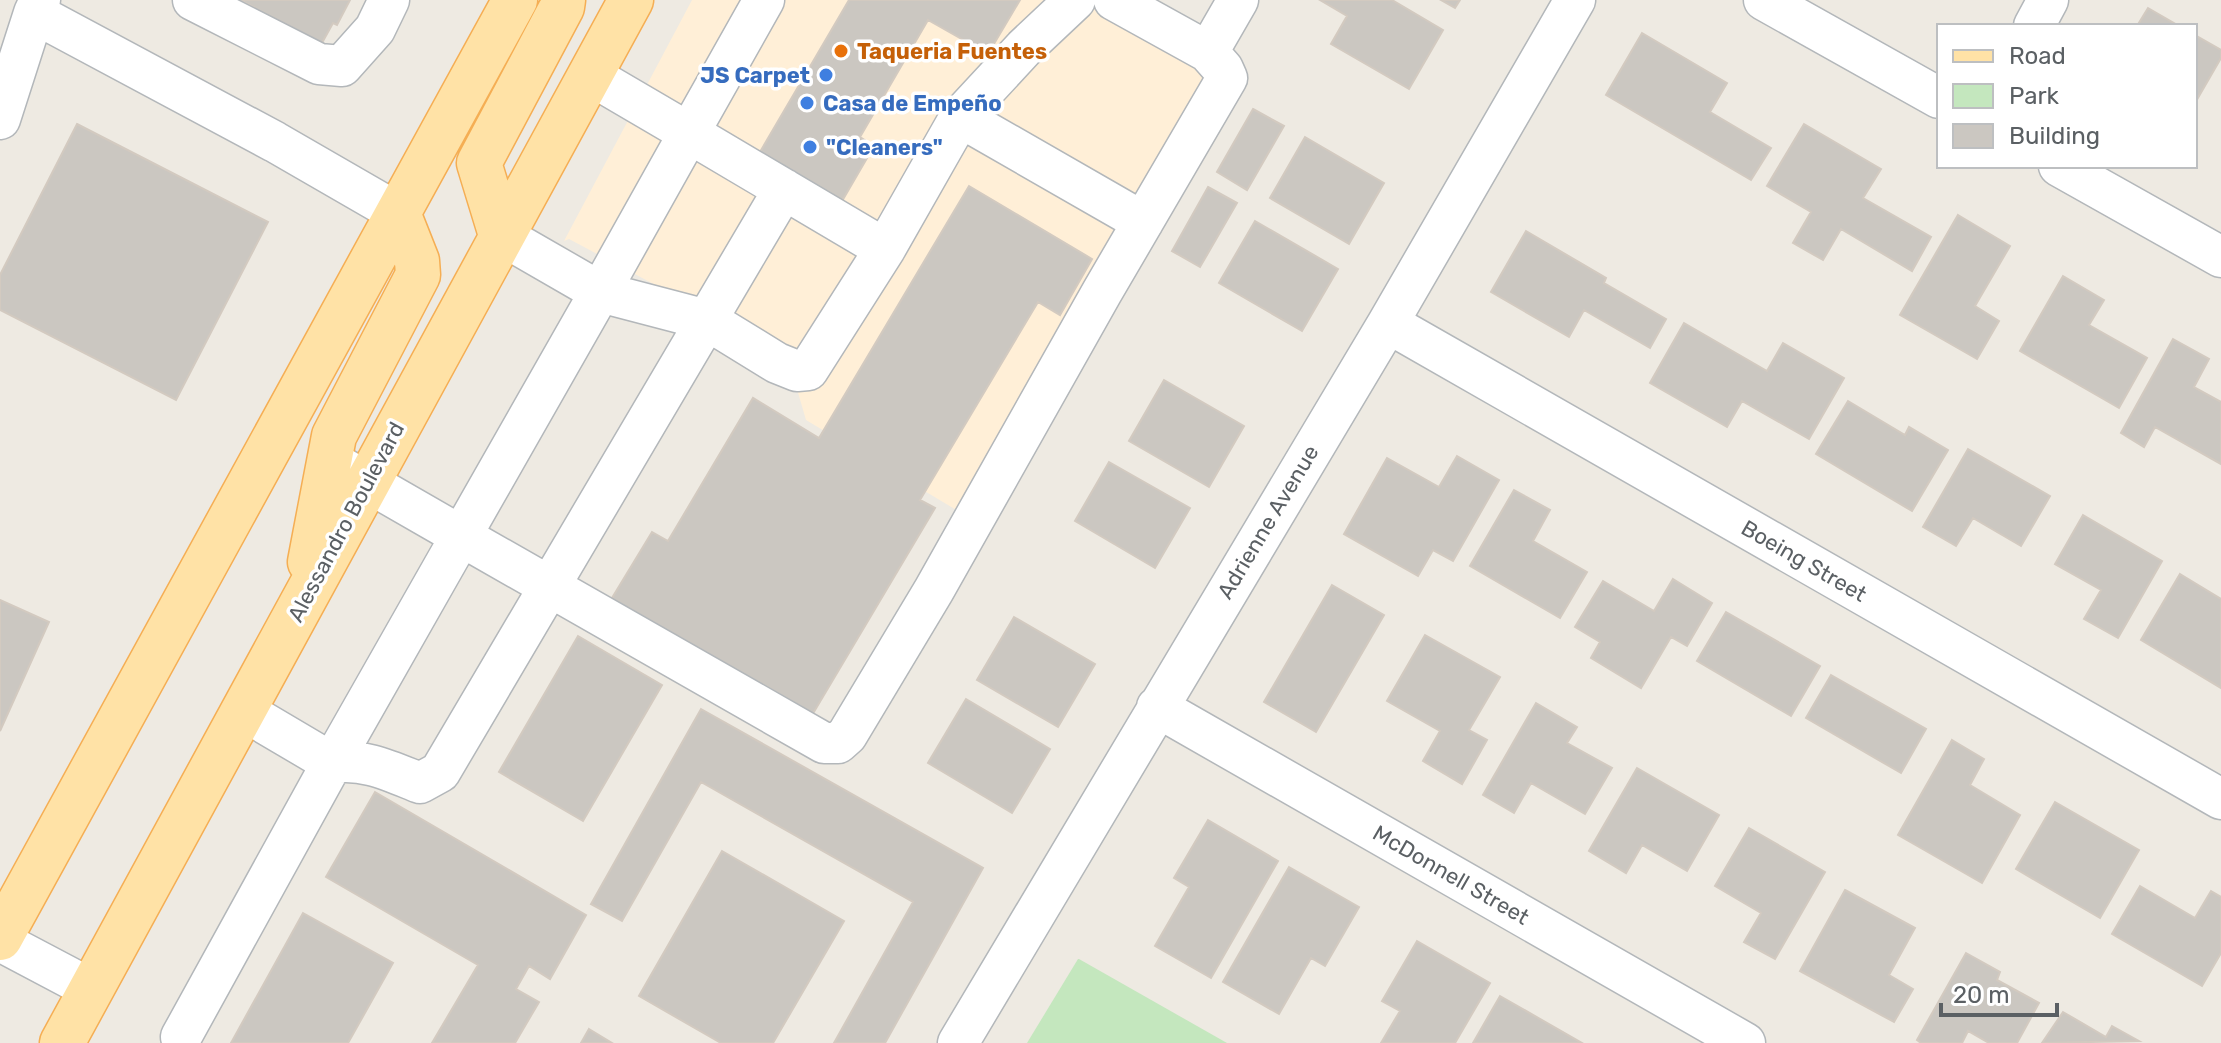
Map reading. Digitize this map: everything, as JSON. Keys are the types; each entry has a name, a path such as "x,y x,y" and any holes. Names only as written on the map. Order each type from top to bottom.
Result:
{"main road":[{"path":"0,940 515,0"},
{"path":"501,235 479,163 563,0"},
{"name":"Alessandro Boulevard","path":"62,1043 631,0"},
{"path":"303,604 328,459 340,421 418,275 417,261 398,213"}],"street":[{"path":"193,0 319,64 342,66 375,29 389,0"},
{"path":"181,1037 332,763 764,0"},
{"path":"501,235 600,292 707,320 777,363 797,371 808,370 885,249 960,117 1024,48 1075,0"},
{"path":"328,459 824,743 838,743 847,735 934,590 1227,78 1208,52 1114,0"},
{"path":"1208,52 1238,0"},
{"name":"Adrienne Avenue","path":"958,1043 1388,323 1575,0"},
{"path":"1764,0 1937,97"},
{"path":"2035,24 2048,0"},
{"path":"0,119 37,7 398,213"},
{"path":"590,75 885,249"},
{"path":"960,117 1143,222"},
{"path":"2063,168 2221,257"},
{"path":"244,711 332,763 352,760 372,764 420,783 440,772 784,189"},
{"name":"Boeing Street","path":"1388,323 2221,799"},
{"name":"McDonnell Street","path":"1157,707 1745,1043"},
{"path":"0,940 91,989"}],"shaded area":[{"path":"692,0 1123,0 1215,70 958,511 806,420 787,355 569,239 564,241"}],"green space":[{"path":"1079,959 1227,1043 1027,1043"}],"building":[{"path":"240,0 350,0 337,25 333,23 322,43"},
{"path":"849,0 1020,0 988,54 928,20 860,137 874,146 842,201 760,152"},
{"path":"1320,0 1392,0 1443,30 1409,89 1331,44 1347,16"},
{"path":"1441,0 1460,0 1455,8"},
{"path":"2148,8 2176,24 2138,24"},
{"path":"1642,33 1727,83 1710,112 1771,148 1751,180 1606,95"},
{"path":"2197,36 2221,50 2221,58 2197,100"},
{"path":"1253,109 1284,126 1247,190 1217,172"},
{"path":"77,124 268,222 176,400 0,310 0,275"},
{"path":"1804,124 1881,169 1863,198 1931,237 1912,271 1841,229 1823,260 1793,243 1811,212 1767,186"},
{"path":"1305,137 1384,183 1349,244 1270,198"},
{"path":"969,186 1092,259 1060,315 1038,302 920,500 935,508 808,722 609,603 652,532 668,541 753,398 819,438"},
{"path":"1208,187 1237,203 1200,267 1172,251"},
{"path":"1958,215 2010,246 1975,306 1999,321 1977,359 1900,315"},
{"path":"1255,221 1338,269 1302,331 1219,283"},
{"path":"1526,231 1606,278 1604,283 1666,319 1650,348 1584,310 1569,337 1491,292"},
{"path":"2063,276 2104,300 2089,325 2147,358 2119,408 2020,351"},
{"path":"1684,323 1767,371 1783,343 1844,378 1809,439 1742,401 1727,427 1650,383"},
{"path":"2173,339 2209,359 2194,387 2221,402 2221,464 2155,427 2144,447 2121,433"},
{"path":"1164,380 1244,426 1209,487 1129,441"},
{"path":"1848,401 1905,435 1909,427 1948,450 1912,511 1816,454"},
{"path":"1968,449 2050,496 2021,546 1973,518 1956,546 1923,527"},
{"path":"1457,456 1499,480 1453,561 1433,550 1418,576 1344,534 1387,458 1439,487"},
{"path":"1109,462 1190,508 1155,568 1075,521"},
{"path":"1514,490 1550,510 1533,541 1587,572 1560,618 1470,566"},
{"path":"2083,515 2162,561 2118,638 2084,619 2101,590 2055,564"},
{"path":"2180,574 2221,599 2221,688 2141,640"},
{"path":"1673,579 1712,603 1687,646 1671,637 1641,688 1591,658 1600,642 1575,627 1603,581 1654,611"},
{"path":"1332,585 1384,615 1316,732 1264,702"},
{"path":"0,600 49,622 0,731"},
{"path":"1726,612 1820,666 1791,716 1697,661"},
{"path":"1014,617 1095,664 1058,727 977,680"},
{"path":"1425,635 1500,677 1469,730 1487,740 1462,784 1423,761 1440,731 1387,701"},
{"path":"578,636 662,685 583,821 499,772"},
{"path":"1831,675 1926,729 1901,773 1806,718"},
{"path":"966,699 1050,749 1012,813 928,763"},
{"path":"1536,703 1577,727 1567,743 1612,768 1585,814 1531,783 1514,813 1483,795"},
{"path":"701,709 983,868 885,1043 834,1043 913,902 701,782 622,921 591,904"},
{"path":"1952,740 1984,759 1970,785 2020,815 1982,883 1898,835"},
{"path":"1637,768 1719,815 1687,871 1642,845 1626,873 1589,851"},
{"path":"375,792 586,915 550,979 529,966 516,989 539,1002 515,1043 432,1043 478,965 326,877"},
{"path":"2055,802 2139,850 2100,918 2016,869"},
{"path":"1208,820 1278,861 1211,978 1155,946 1189,887 1174,878"},
{"path":"1749,828 1825,872 1775,959 1744,942 1761,913 1715,886"},
{"path":"722,851 844,921 773,1043 721,1043 639,996"},
{"path":"1289,867 1359,907 1325,966 1311,958 1279,1014 1223,982"},
{"path":"2140,886 2195,918 2211,891 2221,897 2221,953 2202,986 2112,934"},
{"path":"1845,890 1915,928 1889,975 1913,989 1894,1022 1800,971"},
{"path":"303,913 393,963 348,1043 231,1043"},
{"path":"1417,941 1490,983 1455,1043 1381,1043 1400,1011 1382,1001"},
{"path":"1966,953 2000,972 1997,980 2039,1003 2017,1043 1989,1043 1968,1031 1962,1043 1921,1043 1917,1040"},
{"path":"1500,996 1582,1043 1473,1043"},
{"path":"2063,1012 2106,1037 2112,1026 2139,1041 2042,1043"},
{"path":"589,1029 612,1043 581,1043"}],"place":[{"name":"Taqueria Fuentes","path":"841,51"},
{"name":"JS Carpet","path":"826,75"},
{"name":"Casa de Empeño","path":"807,103"},
{"name":"\"Cleaners\"","path":"810,147"}]}
